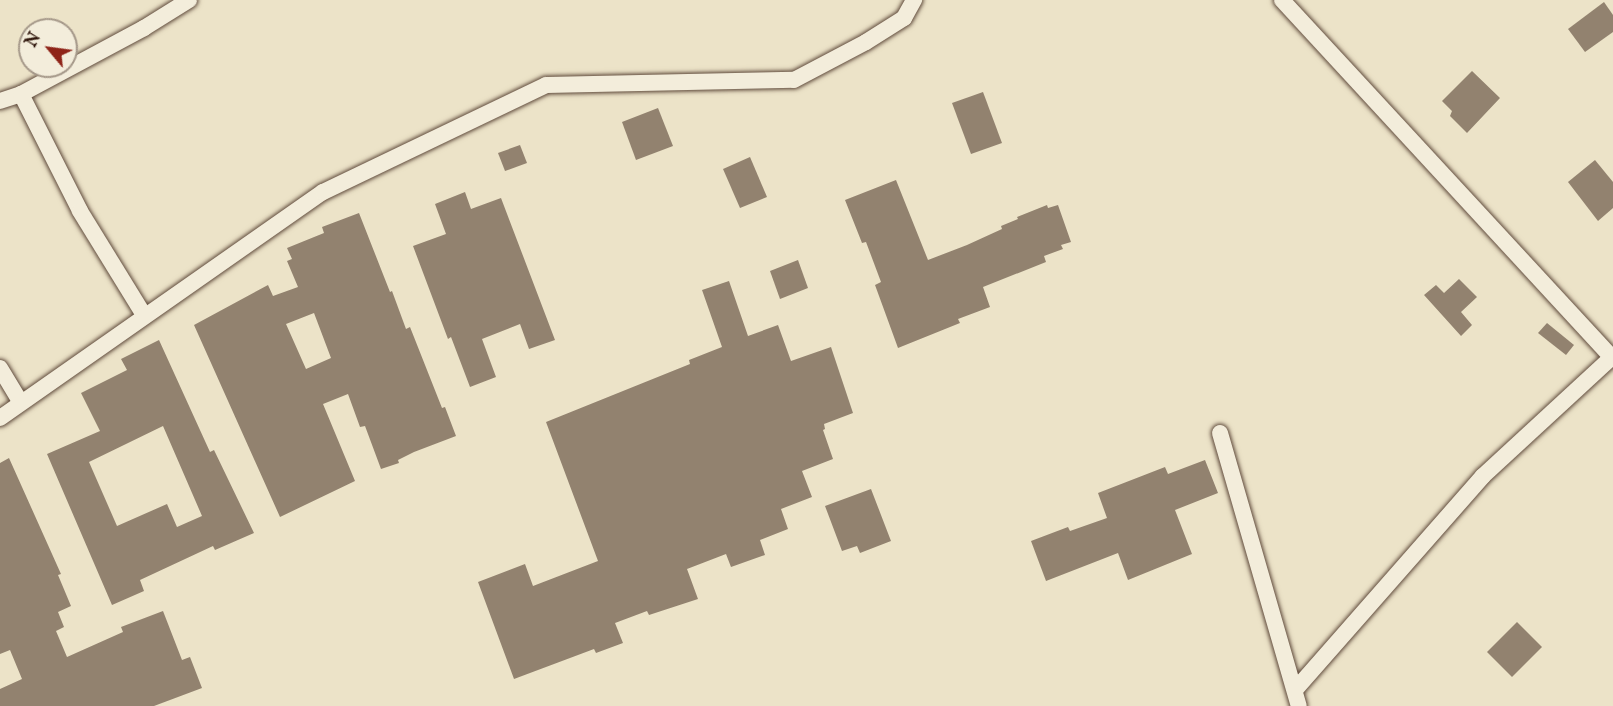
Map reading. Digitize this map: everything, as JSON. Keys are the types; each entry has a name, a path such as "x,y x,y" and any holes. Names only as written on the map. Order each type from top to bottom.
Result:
{"street":[{"path":"0,101 21,94 144,28 189,0"},
{"path":"0,418 20,401 323,192 546,85 794,80 866,42 904,18 914,0"},
{"path":"1282,0 1612,358 1483,476 1297,698"},
{"path":"21,94 80,211 144,315"},
{"path":"0,368 20,401"},
{"path":"1220,433 1297,698"}],"building":[{"path":"1604,2 1613,15 1613,32 1585,52 1568,29"},
{"path":"1472,71 1500,98 1467,133 1450,116 1452,111 1442,101"},
{"path":"983,92 1002,143 971,154 952,103"},
{"path":"658,108 673,146 636,160 622,122"},
{"path":"520,145 527,163 505,171 498,153"},
{"path":"750,157 767,197 740,208 723,169"},
{"path":"1595,160 1613,182 1613,208 1598,221 1568,182"},
{"path":"896,180 928,260 1002,229 1001,226 1018,219 1017,217 1047,205 1048,208 1058,205 1071,242 1061,245 1063,249 1044,256 1046,262 983,287 990,307 958,319 960,323 898,348 875,285 881,282 866,242 862,243 845,200"},
{"path":"465,192 471,209 501,198 555,340 529,349 520,324 482,339 496,377 470,387 451,337 448,339 413,246 446,234 435,204"},
{"path":"359,213 406,329 410,327 442,408 445,407 456,436 414,452 398,460 399,463 381,469 365,426 360,427 348,394 323,404 355,481 280,517 194,325 268,285 273,296 298,287 287,261 292,259 287,248 324,233 322,227","holes":["314,313 331,358 306,369 286,324"]},
{"path":"798,260 808,288 780,299 770,271"},
{"path":"1459,279 1477,297 1461,312 1472,325 1461,336 1424,295 1436,285 1444,293"},
{"path":"729,281 748,336 778,325 791,361 831,347 853,413 824,424 825,429 823,430 833,459 802,471 812,497 781,509 788,529 760,540 765,555 731,567 726,554 687,569 698,599 649,615 647,611 615,623 623,643 596,653 594,649 514,679 478,582 525,564 533,586 598,561 546,422 690,364 689,360 722,347 702,290"},
{"path":"1547,323 1574,345 1566,355 1538,333"},
{"path":"159,340 210,452 214,450 254,533 215,550 213,546 140,580 144,591 112,605 47,454 100,431 81,393 127,370 121,359","holes":["163,426 202,516 177,527 167,504 117,526 89,462"]},
{"path":"9,458 61,574 58,575 71,606 58,612 64,627 56,631 67,657 123,632 121,627 163,611 182,660 190,657 202,688 154,706 0,706 0,689 22,679 10,650 0,654 0,463"},
{"path":"1205,460 1218,493 1175,510 1192,554 1128,580 1118,553 1046,581 1031,541 1068,527 1070,531 1107,518 1098,493 1165,467 1168,474"},
{"path":"871,489 891,541 860,553 857,546 842,551 825,506"},
{"path":"1517,622 1542,647 1512,677 1487,652"}]}
